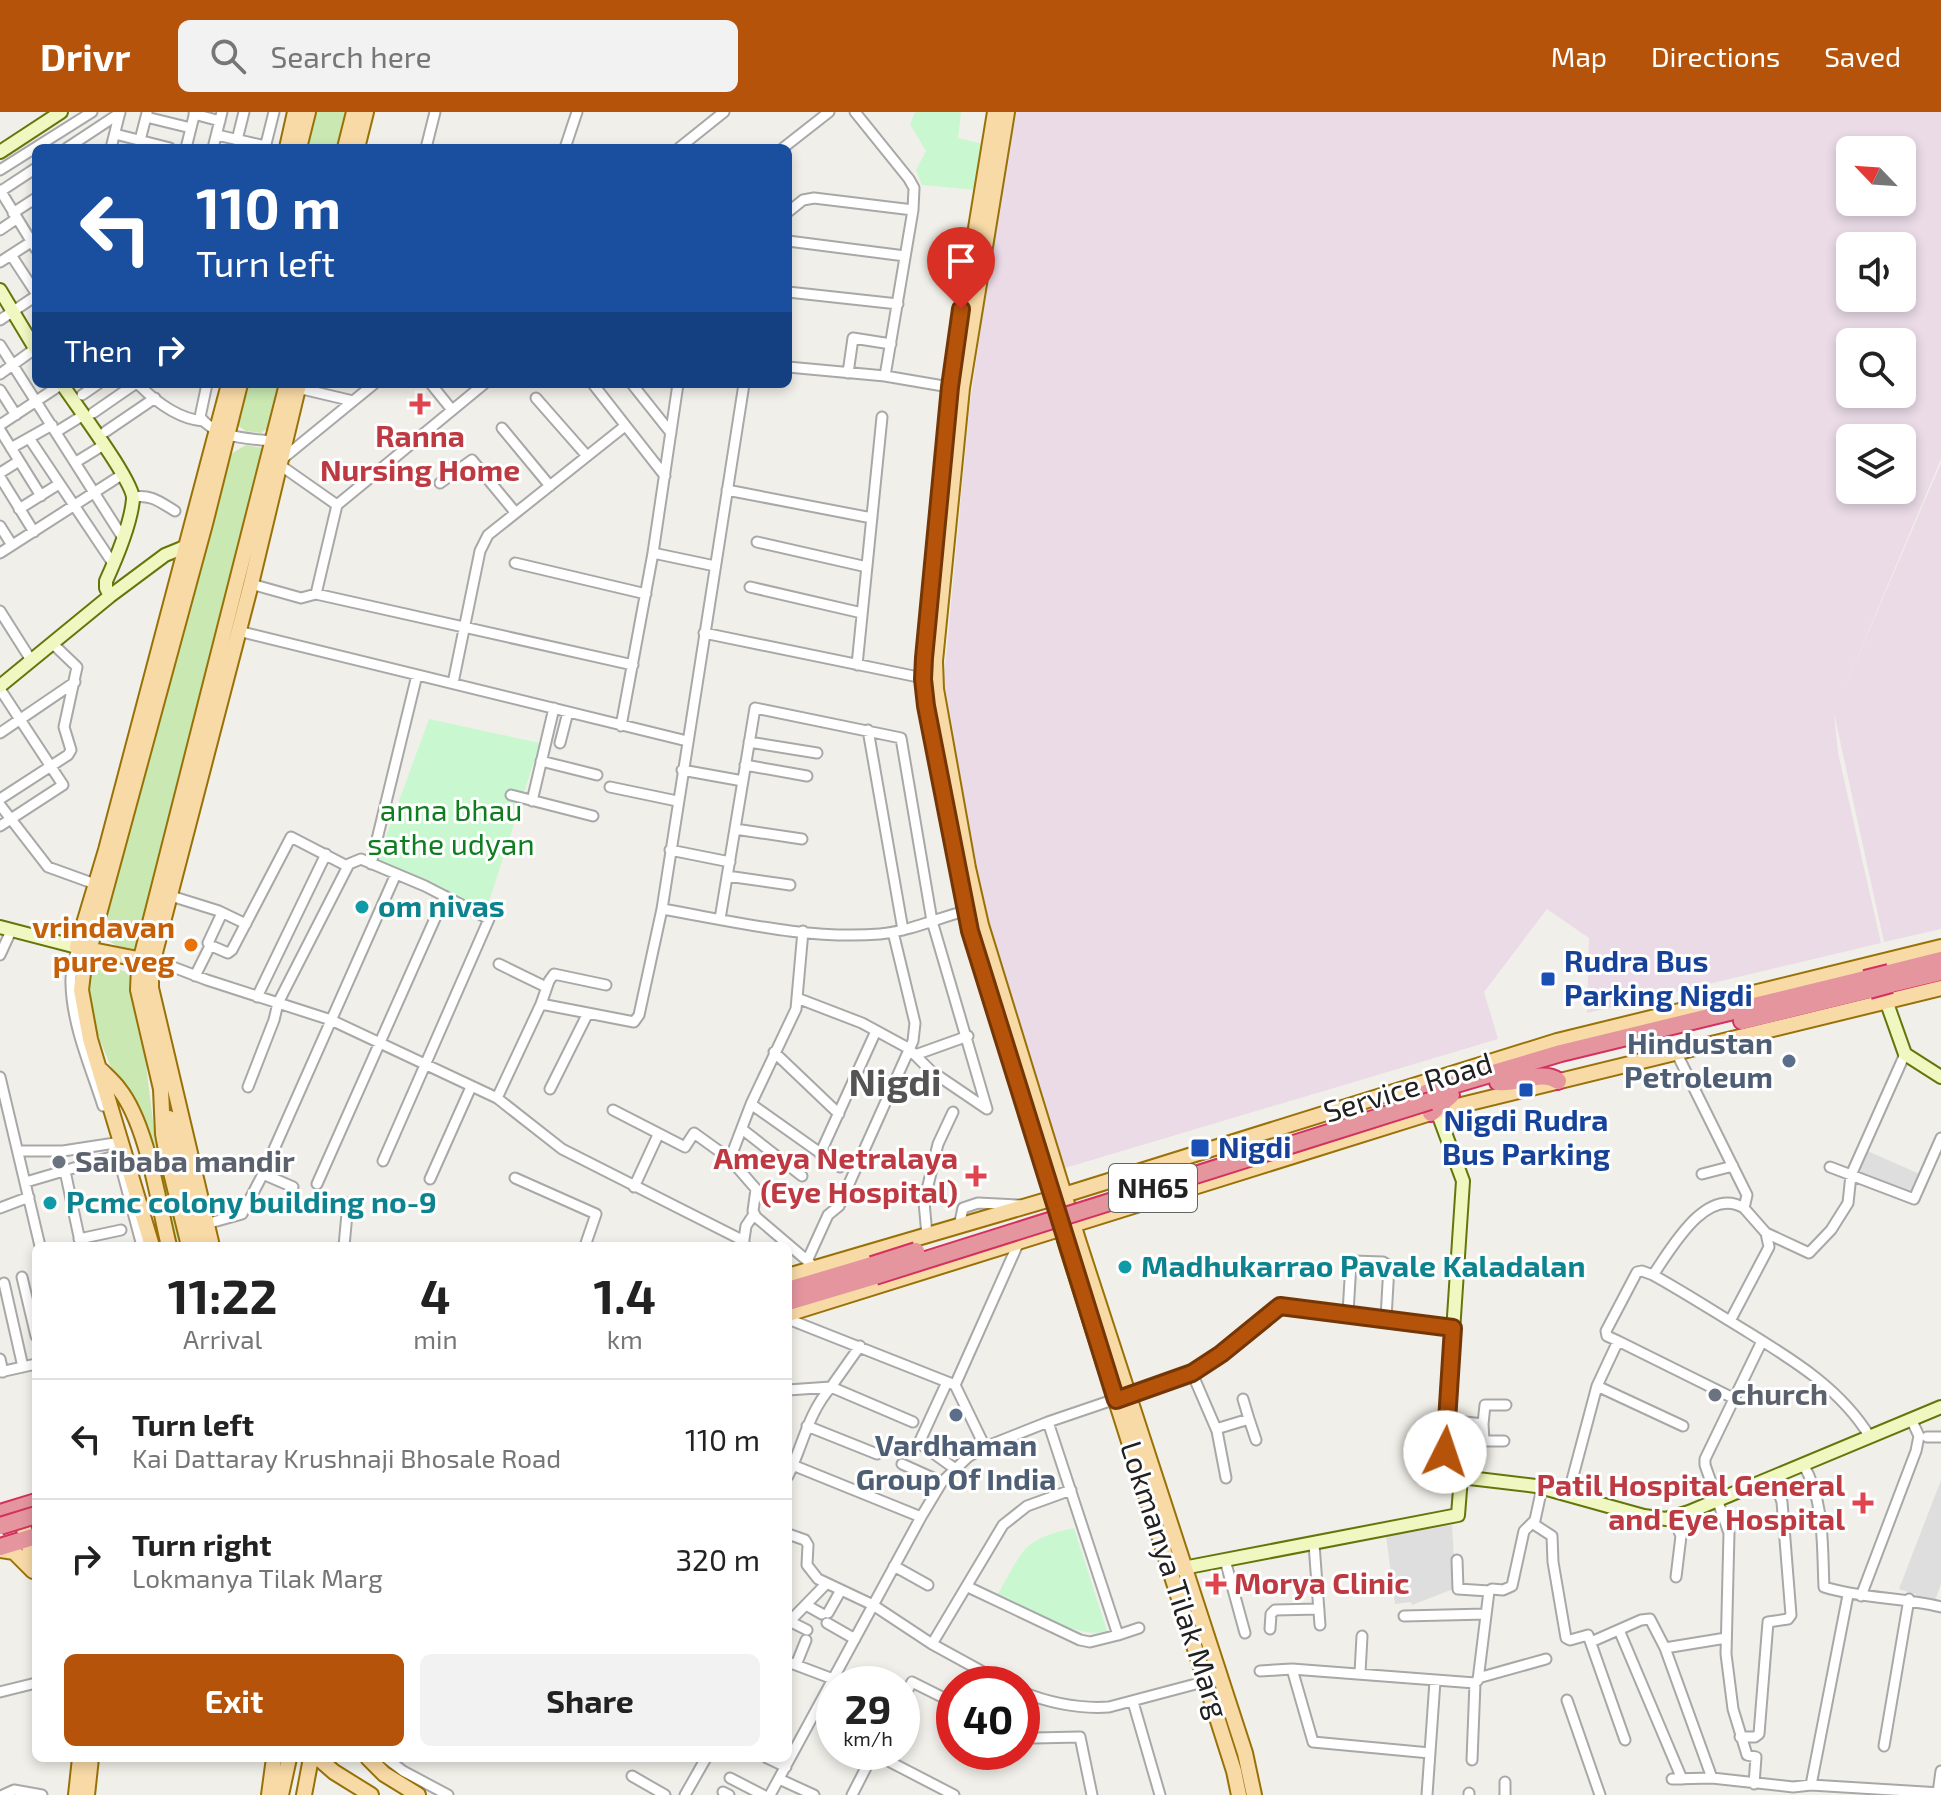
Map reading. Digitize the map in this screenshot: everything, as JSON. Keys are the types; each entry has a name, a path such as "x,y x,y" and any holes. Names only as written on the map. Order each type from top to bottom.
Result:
{"highway":[{"name":"NH65","path":"1431,1105 1451,1095 1867,984 1885,974 1941,960"},
{"name":"NH65","path":"1885,974 1941,972"},
{"name":"NH65","path":"792,1289 874,1270 1431,1105 1559,1047 1867,984"},
{"path":"1498,1082 1509,1084 1545,1076 1558,1081"},
{"name":"NH65","path":"792,1301 874,1270"},
{"path":"0,1513 32,1503"},
{"path":"0,1526 32,1516"},
{"path":"0,1534 32,1525"},
{"path":"0,1549 32,1542"}],"main road":[{"path":"288,144 295,112"},
{"path":"300,144 308,112"},
{"path":"346,144 354,112"},
{"path":"358,144 366,112"},
{"path":"956,388 995,112"},
{"path":"956,388 1007,112"},
{"path":"84,948 223,433 229,388"},
{"path":"151,1242 90,1039 81,990 84,948 95,884 187,546 239,388"},
{"path":"211,1242 146,961 171,896 251,584 279,442 294,388"},
{"name":"Lokmanya Tilak Marg","path":"956,388 935,661 929,679 971,910 1067,1227 1212,1680 1239,1795"},
{"path":"200,1242 138,990 277,461"},
{"name":"Service Road","path":"792,1274 812,1264 959,1226 1559,1047 1885,974 1941,947"},
{"path":"84,948 146,961"},
{"path":"792,1316 1018,1244 1431,1105 1677,1054 1941,988"},
{"path":"99,1068 119,1089 142,1137 168,1242"},
{"path":"161,1089 165,1145 188,1242"},
{"path":"18,1508 32,1542"},
{"path":"0,1549 14,1552 32,1569"},
{"name":"Lokmanya Tilak Marg","path":"1212,1680 1245,1753 1254,1795"},
{"path":"76,1795 80,1762"},
{"path":"87,1795 91,1762"},
{"path":"269,1795 273,1762"},
{"path":"281,1795 288,1762"},
{"path":"304,1795 310,1762"},
{"path":"323,1762 371,1795"},
{"path":"372,1762 384,1774 418,1795"}],"street":[{"path":"41,144 92,112"},
{"path":"237,140 244,112"},
{"path":"266,144 274,112"},
{"path":"427,144 435,112"},
{"path":"566,144 577,112"},
{"path":"684,144 724,112"},
{"path":"788,144 829,112"},
{"path":"855,112 914,188 885,376"},
{"path":"0,152 57,113"},
{"path":"112,144 120,113"},
{"path":"73,144 120,113"},
{"path":"187,144 194,113 221,116 214,144"},
{"path":"140,140 146,115 167,117 191,128"},
{"path":"115,134 153,144"},
{"path":"217,135 253,144"},
{"path":"0,170 32,150"},
{"path":"32,171 0,191 32,242"},
{"path":"792,209 803,200 814,198 913,210"},
{"path":"0,230 32,202"},
{"path":"792,242 905,256"},
{"path":"0,262 32,248"},
{"path":"11,255 32,289"},
{"path":"0,290 32,342"},
{"path":"792,292 898,304"},
{"path":"0,320 32,298"},
{"path":"848,373 853,338 891,344"},
{"path":"0,345 123,538"},
{"path":"0,374 32,352"},
{"path":"792,367 885,376 956,388"},
{"path":"41,496 0,428 56,388"},
{"path":"65,388 87,414 102,446 123,474 133,497 123,538 106,581 110,596"},
{"path":"82,395 92,388"},
{"path":"11,448 87,414 130,388"},
{"path":"142,388 184,418 203,421 223,433 279,442"},
{"path":"203,421 200,417 206,388"},
{"path":"306,388 353,401"},
{"path":"337,505 277,461 369,388"},
{"path":"434,388 452,410"},
{"path":"316,594 337,505 479,388"},
{"path":"596,388 665,476"},
{"path":"635,388 671,433"},
{"path":"621,726 653,553 677,388"},
{"path":"541,1004 634,1022 639,1015 662,909 743,388"},
{"path":"0,392 16,415"},
{"path":"105,432 155,398"},
{"path":"536,398 587,456"},
{"path":"857,665 882,417"},
{"path":"453,683 483,542 515,512 625,426"},
{"path":"502,428 550,486"},
{"path":"29,438 114,565"},
{"path":"76,462 102,446"},
{"path":"440,483 472,460 515,512"},
{"path":"19,461 0,475 34,532"},
{"path":"0,553 123,474"},
{"path":"19,509 59,484"},
{"path":"727,490 872,518"},
{"path":"133,497 145,495 155,498 175,511"},
{"path":"0,526 12,545"},
{"path":"757,542 867,567"},
{"path":"0,826 63,785 0,687 110,596 165,555 187,546"},
{"path":"653,553 715,566"},
{"path":"515,563 646,594"},
{"path":"251,584 301,598 316,594 633,665"},
{"path":"750,587 862,613"},
{"path":"0,611 31,660"},
{"path":"238,631 687,741"},
{"path":"704,633 929,679"},
{"path":"52,643 78,671 63,731 71,750 0,802 10,820 48,867 95,884"},
{"path":"371,864 417,675"},
{"path":"0,733 75,682"},
{"path":"532,801 554,708"},
{"path":"720,919 755,708 901,738 932,921 987,1109 948,1084 912,1052 876,1031 797,998"},
{"path":"560,743 568,712"},
{"path":"792,1247 812,1264 828,1215 839,1206 912,1052 915,1023 868,730"},
{"path":"749,742 817,753"},
{"path":"541,761 597,775"},
{"path":"745,765 807,776"},
{"path":"682,770 743,781"},
{"path":"610,787 677,801"},
{"path":"511,795 593,816"},
{"path":"735,829 802,839"},
{"path":"195,976 209,948 230,953 291,837 347,866"},
{"path":"670,850 730,862"},
{"path":"257,997 326,854"},
{"path":"248,1087 278,1003 347,866 361,859 489,919 383,1161"},
{"path":"206,1224 242,1214 263,1174 396,874"},
{"path":"727,876 790,885"},
{"path":"171,896 246,924"},
{"path":"317,1184 445,896"},
{"path":"662,909 803,931 864,935 898,931 971,910"},
{"path":"208,943 222,913"},
{"path":"0,955 6,929 84,948 71,976 74,1005 141,1242"},
{"path":"730,1159 751,1104 796,1009 803,931"},
{"path":"146,961 331,1020 497,1098 562,1149 739,1242"},
{"path":"499,964 546,987"},
{"path":"497,1098 554,974 606,985"},
{"path":"1885,974 1885,1002 1905,1054 1941,1077"},
{"path":"550,1089 588,1013"},
{"path":"820,1154 876,1031"},
{"path":"912,1052 968,1036"},
{"path":"774,1052 839,1114"},
{"path":"1677,1054 1747,1195 1744,1208"},
{"path":"1653,1275 1687,1226 1724,1202 1734,1202 1744,1208 1766,1233 1809,1253 1815,1250 1848,1203 1851,1175 1905,1054"},
{"path":"0,1077 39,1242"},
{"path":"430,1179 471,1087"},
{"path":"751,1104 840,1167"},
{"path":"1177,1570 1458,1515 1461,1477 1445,1452 1463,1181 1431,1105"},
{"path":"613,1110 685,1147 694,1133 730,1159 756,1187 754,1214 746,1226 743,1242"},
{"path":"927,1235 924,1202 938,1144 953,1112"},
{"path":"0,1127 11,1123"},
{"path":"742,1129 802,1176"},
{"path":"634,1187 658,1135"},
{"path":"1830,1167 1914,1199 1941,1138"},
{"path":"18,1151 63,1151 115,1143"},
{"path":"26,1182 118,1155"},
{"path":"1702,1174 1733,1166"},
{"path":"65,1171 80,1242 121,1230"},
{"path":"263,1174 293,1187"},
{"path":"515,1178 596,1214 586,1242"},
{"path":"0,1208 29,1197"},
{"path":"344,1242 348,1203"},
{"path":"754,1214 786,1242"},
{"path":"1730,1321 1769,1247 1766,1233"},
{"path":"954,1468 919,1443 1018,1244"},
{"path":"1348,1313 1351,1263 1383,1262 1389,1266 1386,1318"},
{"path":"1735,1399 1607,1336 1606,1331 1637,1272 1653,1275 1730,1321 1830,1388 1857,1416 1870,1437"},
{"path":"22,1277 32,1319"},
{"path":"4,1283 23,1367"},
{"path":"840,1666 942,1482 954,1468 985,1447 1192,1373 1221,1354 1280,1306 1453,1328"},
{"path":"792,1319 951,1384 985,1447"},
{"path":"1568,1495 1597,1386 1618,1341"},
{"path":"1754,1784 1756,1757 1747,1755 1733,1709 1726,1638 1729,1533 1707,1473 1705,1459 1762,1341"},
{"path":"792,1463 821,1398 860,1346"},
{"path":"0,1359 1,1372 32,1365"},
{"path":"1192,1373 1216,1429 1226,1478"},
{"path":"1597,1386 1683,1426"},
{"path":"792,1390 831,1387 913,1422"},
{"path":"1243,1399 1256,1440"},
{"path":"1504,1441 1484,1441 1483,1424 1485,1405 1506,1405"},
{"path":"1461,1477 1542,1488 1644,1516 1666,1519 1941,1407"},
{"path":"1216,1429 1249,1419"},
{"path":"1861,1596 1916,1451 1919,1436 1911,1419"},
{"path":"1447,1420 1483,1424"},
{"path":"1048,1422 1118,1635"},
{"path":"807,1426 877,1454"},
{"path":"1927,1437 1941,1437"},
{"path":"902,1464 942,1482"},
{"path":"1803,1464 1812,1479 1821,1515 1824,1587 1848,1595 1909,1599 1941,1607"},
{"path":"792,1469 921,1517"},
{"path":"1740,1737 1759,1734 1768,1622 1788,1619 1791,1615 1782,1502 1773,1477"},
{"path":"1457,1560 1458,1589 1489,1591 1512,1586 1524,1531 1532,1523 1542,1488"},
{"path":"932,1644 1003,1525 1027,1506 1071,1490"},
{"path":"1673,1517 1681,1536 1676,1577"},
{"path":"1532,1523 1552,1536 1553,1562 1566,1638 1570,1640 1587,1635 1625,1740"},
{"path":"792,1535 805,1540 808,1545 807,1565 811,1573 826,1584 873,1605 972,1666"},
{"path":"1314,1544 1320,1625"},
{"path":"1225,1560 1245,1633"},
{"path":"894,1566 928,1585"},
{"path":"792,1619 826,1584"},
{"path":"968,1587 1080,1640 1090,1642 1139,1628"},
{"path":"826,1617 841,1590"},
{"path":"1472,1760 1476,1681 1489,1591"},
{"path":"1811,1785 1848,1595"},
{"path":"1884,1746 1909,1599"},
{"path":"806,1605 855,1639"},
{"path":"1270,1629 1270,1617 1275,1610 1319,1609"},
{"path":"1404,1616 1486,1614"},
{"path":"1591,1642 1650,1619 1665,1648 1712,1778"},
{"path":"792,1624 807,1635 792,1663 816,1672"},
{"path":"1619,1630 1677,1779 1712,1778 1792,1791 1811,1785 1940,1793 1941,1771"},
{"path":"1360,1673 1362,1636"},
{"path":"1665,1648 1726,1638"},
{"path":"1260,1671 1292,1669 1435,1681 1476,1681 1546,1659"},
{"path":"1292,1669 1313,1742 1430,1753"},
{"path":"1040,1698 1093,1708 1133,1702 1212,1680"},
{"path":"1427,1795 1435,1681"},
{"path":"0,1692 32,1684"},
{"path":"1567,1700 1600,1795"},
{"path":"1133,1702 1160,1795"},
{"path":"792,1756 816,1711"},
{"path":"1040,1738 1080,1737 1092,1795"},
{"path":"391,1762 448,1795"},
{"path":"685,1795 704,1762"},
{"path":"775,1762 786,1767"},
{"path":"770,1795 789,1762"},
{"path":"852,1795 865,1770"},
{"path":"906,1770 954,1795"},
{"path":"632,1776 665,1795"},
{"path":"730,1778 763,1795"},
{"path":"779,1779 814,1795"},
{"path":"1505,1782 1505,1795"},
{"path":"3,1795 14,1790 42,1795"}],"shaded area":[{"path":"1011,112 1941,112 1941,459 1840,698 1941,463 1941,929 1884,942 1834,713 1838,753 1881,943 1587,1013 1589,938 1547,909 1484,992 1498,1039 1065,1168 979,898 944,678 969,411"},
{"path":"1863,1149 1924,1176 1914,1199 1851,1175"},
{"path":"1941,1480 1941,1584 1935,1601 1899,1589"},
{"path":"1452,1525 1456,1588 1412,1605 1411,1602 1395,1604 1386,1536"}],"green space":[{"path":"314,112 348,112 341,144 306,144"},
{"path":"915,112 961,112 958,138 983,144 976,190 922,185 916,170 926,151 910,124"},
{"path":"245,388 282,388 272,425 261,433 246,431 237,425"},
{"path":"246,445 267,449 140,949 122,949 102,937 103,921 226,457"},
{"name":"anna bhau sathe udyan","path":"429,719 540,743 486,911 377,861"},
{"path":"110,966 126,972 133,980 155,1138 182,1242 169,1242 128,1099 110,1065 87,1001 89,974"},
{"path":"1074,1528 1107,1631 1095,1633 1067,1627 998,1594 1019,1557 1034,1542"}],"place":[{"name":"Ranna Nursing Home","path":"420,404"},
{"name":"om nivas","path":"362,907"},
{"name":"vrindavan pure veg","path":"191,945"},
{"name":"Rudra Bus Parking Nigdi","path":"1548,979"},
{"name":"Hindustan Petroleum","path":"1789,1061"},
{"name":"Nigdi Rudra Bus Parking","path":"1526,1090"},
{"name":"Nigdi","path":"1200,1148"},
{"name":"Saibaba mandir","path":"59,1162"},
{"name":"Ameya Netralaya (Eye Hospital)","path":"976,1176"},
{"name":"Pcmc colony building no-9","path":"50,1203"},
{"name":"Madhukarrao Pavale Kaladalan","path":"1125,1267"},
{"name":"church","path":"1715,1395"},
{"name":"Vardhaman Group Of India","path":"956,1415"},
{"name":"Patil Hospital General and Eye Hospital","path":"1863,1503"},
{"name":"Morya Clinic","path":"1216,1584"}],"district":[{"name":"Nigdi","path":"895,1083"}],"route":[{"path":"961,309 950,387 924,658 926,706 970,931 1116,1400 1192,1373 1221,1354 1271,1310 1280,1306 1453,1328 1445,1452"}]}
